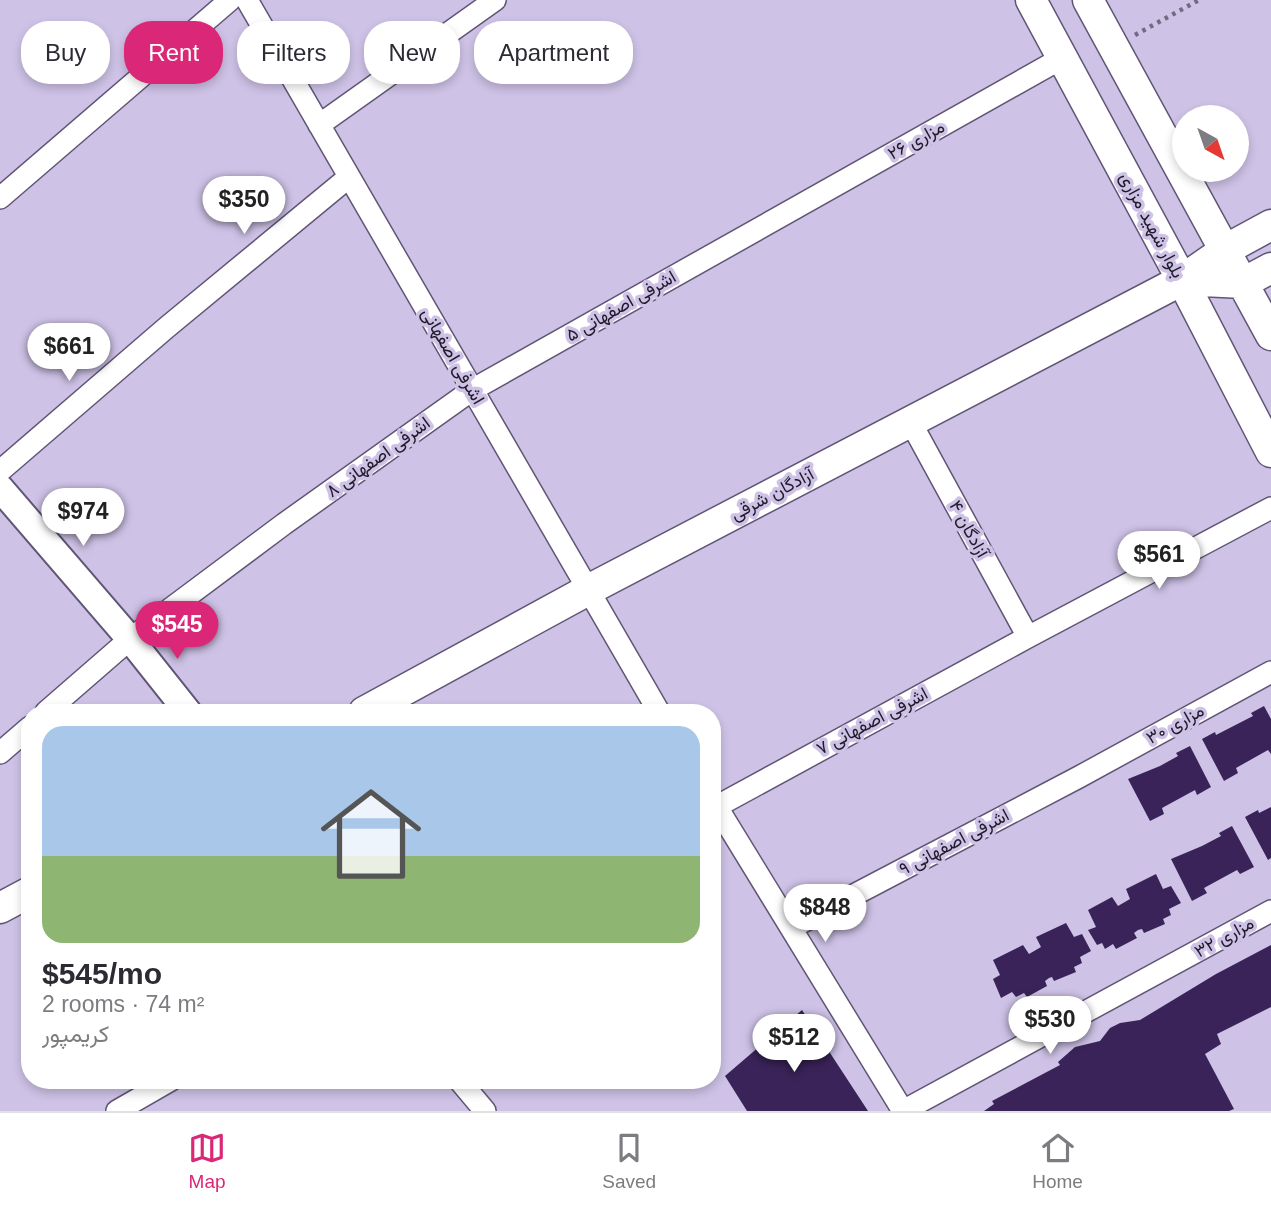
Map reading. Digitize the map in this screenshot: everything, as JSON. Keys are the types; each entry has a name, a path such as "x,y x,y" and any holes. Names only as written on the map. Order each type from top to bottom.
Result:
{"main road":[{"name":"بلوار شهید مزاری","path":"1031,0 1271,452"},
{"path":"1088,0 1271,335"},
{"name":"آزادگان شرقی","path":"379,704 588,590 1182,280 1225,250 1271,225"},
{"path":"1182,280 1243,283 1271,268"},
{"path":"0,908 21,897"}],"street":[{"path":"0,198 230,0"},
{"name":"اشرفی اصفهانی","path":"247,0 654,704"},
{"path":"319,125 495,0"},
{"name":"مزاری ۲۶","path":"769,221 1062,58"},
{"path":"0,471 166,328 349,177"},
{"name":"اشرفی اصفهانی ۵","path":"472,390 769,221"},
{"name":"اشرفی اصفهانی ۸","path":"55,704 130,639 284,524 472,390"},
{"name":"آزادگان ۴","path":"910,421 1028,637"},
{"path":"0,488 130,639 182,704"},
{"name":"اشرفی اصفهانی ۷","path":"721,801 1271,508"},
{"name":"مزاری ۳۰","path":"1079,777 1271,672"},
{"path":"0,753 21,735"},
{"name":"اشرفی اصفهانی ۹","path":"791,928 1079,777"},
{"path":"721,816 903,1111"},
{"name":"مزاری ۳۲","path":"903,1111 1271,911"},
{"path":"117,1111 155,1089"},
{"path":"467,1089 485,1111"}],"path":[{"path":"1113,47 1199,0"}],"building":[{"path":"1264,706 1271,719 1271,754 1268,750 1236,768 1238,773 1224,781 1202,739 1215,732 1216,735 1253,716 1251,713"},
{"path":"1190,746 1211,787 1197,795 1195,790 1162,808 1164,814 1150,821 1128,779 1160,766"},
{"path":"1271,807 1271,858 1268,860 1245,817"},
{"path":"1232,826 1254,867 1240,874 1237,870 1204,888 1207,893 1192,901 1171,859 1221,836 1219,833"},
{"path":"1156,874 1163,889 1171,886 1181,903 1169,909 1171,915 1163,919 1165,924 1144,933 1142,929 1138,930 1134,933 1137,938 1116,949 1113,944 1105,949 1102,943 1097,945 1088,930 1096,927 1088,910 1112,897 1118,906 1130,899 1126,889"},
{"path":"1066,923 1074,937 1082,934 1091,951 1080,957 1082,963 1074,967 1076,972 1054,981 1052,977 1049,978 1045,981 1047,986 1027,997 1024,993 1016,997 1012,992 1001,998 993,979 1000,975 993,960 1023,945 1029,954 1041,947 1036,937"},
{"path":"1271,945 1271,1007 1217,1034 1221,1044 1205,1054 1234,1109 984,1111 994,1104 992,1101 1060,1065 1058,1062 1075,1047 1100,1041 1110,1028 1120,1023 1140,1020 1216,974"},
{"path":"802,1010 868,1111 747,1111 725,1076"}]}
